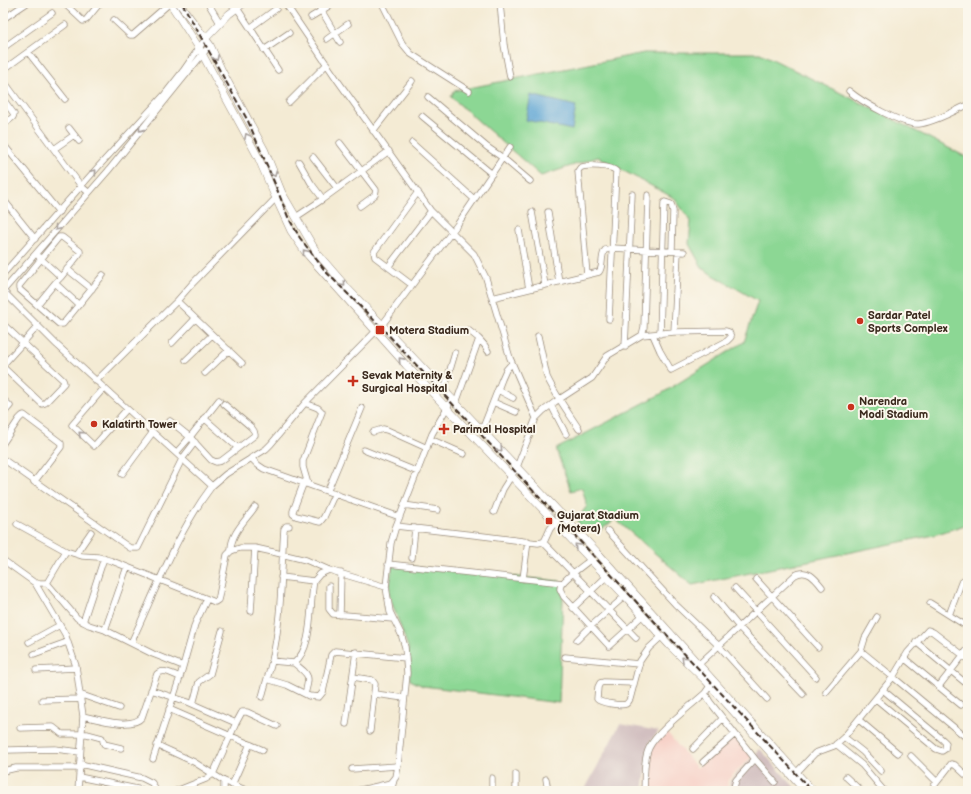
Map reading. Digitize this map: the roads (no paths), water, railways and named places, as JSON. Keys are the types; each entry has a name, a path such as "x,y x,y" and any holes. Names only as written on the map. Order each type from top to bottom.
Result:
{"street":[{"path":"3,19 27,3"},
{"path":"66,5 83,21 86,20 100,3"},
{"path":"114,20 130,35 133,35 170,3 201,52 258,157 291,231 306,253 375,332 625,596 661,637 697,667"},
{"path":"179,3 210,45 265,151 282,193 317,253 334,274 562,514 697,667 797,772 813,791"},
{"path":"208,3 220,23"},
{"path":"212,486 96,381 3,291 88,192 108,171 201,52 206,38 220,23 244,3"},
{"path":"284,3 431,211 474,254 486,278 512,363 536,418"},
{"path":"317,3 340,42"},
{"path":"382,3 402,43 411,54 469,91"},
{"path":"500,3 504,45 510,77"},
{"path":"311,17 329,6"},
{"path":"237,8 278,70"},
{"path":"250,28 276,9"},
{"path":"3,48 52,13"},
{"path":"327,39 348,24"},
{"path":"3,70 65,25"},
{"path":"3,274 165,94 183,71 201,52 210,45 213,31"},
{"path":"264,50 289,33"},
{"path":"28,52 65,99"},
{"path":"289,102 326,64"},
{"path":"3,80 81,186 88,192"},
{"path":"373,131 412,81"},
{"path":"3,93 9,88"},
{"path":"849,91 858,99 906,122 918,124 930,121 968,104"},
{"path":"428,97 487,148 503,158 530,181"},
{"path":"3,100 14,114 13,117 3,125"},
{"path":"422,116 492,174"},
{"path":"68,128 79,141"},
{"path":"54,148 74,135"},
{"path":"340,143 377,192 360,206"},
{"path":"412,143 474,199"},
{"path":"3,144 59,212"},
{"path":"131,643 160,579 195,509 212,486 226,474 266,449 305,404 382,325 510,147"},
{"path":"296,217 389,152"},
{"path":"313,157 337,188"},
{"path":"299,162 311,183 323,199"},
{"path":"587,275 578,172 582,166 612,168 616,171 609,319"},
{"path":"412,285 375,257 374,252 418,192"},
{"path":"96,381 177,301 282,193"},
{"path":"625,347 632,194"},
{"path":"642,336 644,327 648,195"},
{"path":"3,199 35,239"},
{"path":"660,334 661,251 664,203 668,202 671,204 673,211 678,252 674,332"},
{"path":"388,267 431,211"},
{"path":"532,212 545,285"},
{"path":"548,212 559,282"},
{"path":"520,230 529,289"},
{"path":"37,305 80,253 62,237 59,237 19,286 19,289 37,305 59,324 63,324 103,275"},
{"path":"492,298 587,275 600,270 604,252 612,248 678,252"},
{"path":"36,254 61,277"},
{"path":"67,269 92,289"},
{"path":"55,283 79,305"},
{"path":"177,301 242,363"},
{"path":"172,343 195,319"},
{"path":"3,324 23,342 63,380 64,383 45,403 42,404 3,366 23,342 38,326"},
{"path":"468,330 479,339 488,351"},
{"path":"494,512 503,489 516,467 536,418 559,399 592,378 607,356 642,336 674,332 726,331 729,332 731,337 727,341 672,370 660,351 653,335"},
{"path":"186,360 212,335"},
{"path":"538,336 547,377 559,399 579,429"},
{"path":"391,791 398,766 407,673 405,647 401,634 393,619 386,587 391,543 396,526 430,439 447,408 454,401 479,339"},
{"path":"205,373 229,350"},
{"path":"444,390 455,353"},
{"path":"482,430 506,370 512,363"},
{"path":"104,388 72,425 89,441 96,446 127,409"},
{"path":"498,390 513,398"},
{"path":"3,400 10,406 3,414"},
{"path":"170,421 190,437 211,460 216,462 221,461 254,435 254,431 221,402 204,418 190,437 176,453"},
{"path":"493,402 516,412"},
{"path":"305,404 318,408 322,412 303,460 302,467 306,483 293,514 320,522 324,517 335,493"},
{"path":"551,405 566,434"},
{"path":"328,490 362,408"},
{"path":"3,443 19,419 24,415 61,443 61,447 34,482"},
{"path":"204,418 238,448"},
{"path":"374,432 383,429 388,430 427,448"},
{"path":"122,474 153,432"},
{"path":"430,439 464,454"},
{"path":"3,459 130,548 138,548 182,458 195,442"},
{"path":"364,450 418,472"},
{"path":"251,458 264,469 328,490 400,517"},
{"path":"404,505 438,510"},
{"path":"231,551 233,536 255,507"},
{"path":"543,542 554,522 562,514"},
{"path":"17,524 76,554 86,557 104,558 160,579 214,602 218,600 227,555 231,551 240,548 255,548 306,560 329,570 386,587"},
{"path":"262,697 272,661 278,628 284,528 289,526"},
{"path":"396,526 538,543 543,542"},
{"path":"412,558 415,528"},
{"path":"608,531 675,604 719,646 767,699"},
{"path":"76,554 91,532"},
{"path":"523,579 528,541"},
{"path":"543,542 636,638"},
{"path":"251,611 255,548"},
{"path":"47,583 66,550"},
{"path":"83,622 104,558"},
{"path":"3,560 35,583 60,625 76,668 82,716 78,791"},
{"path":"590,560 573,573 560,588 564,597 573,608 610,646 642,616"},
{"path":"388,564 563,583"},
{"path":"105,630 127,567"},
{"path":"294,664 302,655 307,642 314,581 320,574 329,570"},
{"path":"340,615 341,573"},
{"path":"697,667 798,573 811,574 822,587"},
{"path":"281,577 314,581"},
{"path":"573,608 606,577"},
{"path":"756,579 818,647"},
{"path":"949,615 961,583 968,579"},
{"path":"35,583 47,583"},
{"path":"47,583 73,614 83,622 105,630 153,654 183,666"},
{"path":"328,586 329,609 333,614 393,619"},
{"path":"735,588 816,677"},
{"path":"577,640 625,596"},
{"path":"714,597 739,627 803,694"},
{"path":"153,759 180,677 195,624 207,599"},
{"path":"930,603 968,627"},
{"path":"826,692 861,651 865,638 877,617"},
{"path":"29,642 60,625"},
{"path":"797,772 815,754 836,744 844,737 883,690 893,677 904,658 926,631 930,630 966,657"},
{"path":"193,704 199,682 208,676 211,671 222,631"},
{"path":"634,684 600,683 596,699 600,702 626,704 630,699 634,684 639,664 649,648 661,637"},
{"path":"34,654 67,642"},
{"path":"916,642 968,685"},
{"path":"938,686 950,671 966,657 968,649"},
{"path":"267,679 287,685 313,697 319,697 321,695 332,652 337,650 406,658"},
{"path":"861,651 968,739"},
{"path":"346,724 356,652"},
{"path":"566,657 639,664"},
{"path":"904,658 961,705"},
{"path":"272,661 294,664 307,674 308,677 305,694"},
{"path":"36,670 76,668"},
{"path":"82,716 111,722 134,722 142,717 159,672 165,671 180,677"},
{"path":"353,677 374,682 375,694 370,731"},
{"path":"644,791 646,758 648,749 652,742 705,693 712,683"},
{"path":"712,683 805,791"},
{"path":"151,690 193,704 236,723"},
{"path":"876,699 936,749 942,751 945,749 946,743 943,740 883,690"},
{"path":"705,693 735,734 774,782"},
{"path":"375,694 404,698"},
{"path":"42,700 80,697 118,708"},
{"path":"169,709 263,750"},
{"path":"176,791 206,779 213,774 241,713 245,712 277,726"},
{"path":"693,749 723,718"},
{"path":"859,720 898,753"},
{"path":"20,728 53,727 62,734 87,734 96,736 102,738 104,744 120,748"},
{"path":"703,762 735,734"},
{"path":"844,737 863,752 881,771"},
{"path":"232,785 250,744"},
{"path":"836,744 862,765 884,791"},
{"path":"157,745 194,762 224,781 248,791"},
{"path":"8,750 55,749 80,752"},
{"path":"911,756 937,782"},
{"path":"733,791 736,780 740,774 755,759"},
{"path":"930,791 951,764 955,765 968,777"},
{"path":"3,771 16,768 80,766 142,778 152,783 156,791"},
{"path":"352,769 398,766"},
{"path":"516,774 516,791"},
{"path":"846,776 861,791"},
{"path":"79,777 142,790"},
{"path":"492,778 492,791"},
{"path":"546,779 548,791"},
{"path":"356,791 388,784 394,780"},
{"path":"224,781 224,791"},
{"path":"194,784 194,791"}],"water":[{"path":"531,95 576,106 572,130 526,120"}],"railway":[{"path":"182,3 248,121 288,217 300,238 326,272 382,328 812,791"}],"place":[{"name":"Sardar Patel Sports Complex","path":"860,321"},
{"name":"Motera Stadium","path":"380,330"},
{"name":"Sevak Maternity & Surgical Hospital","path":"353,381"},
{"name":"Narendra Modi Stadium","path":"851,407"},
{"name":"Kalatirth Tower","path":"94,424"},
{"name":"Parimal Hospital","path":"444,429"},
{"name":"Gujarat Stadium (Motera)","path":"549,521"}]}
